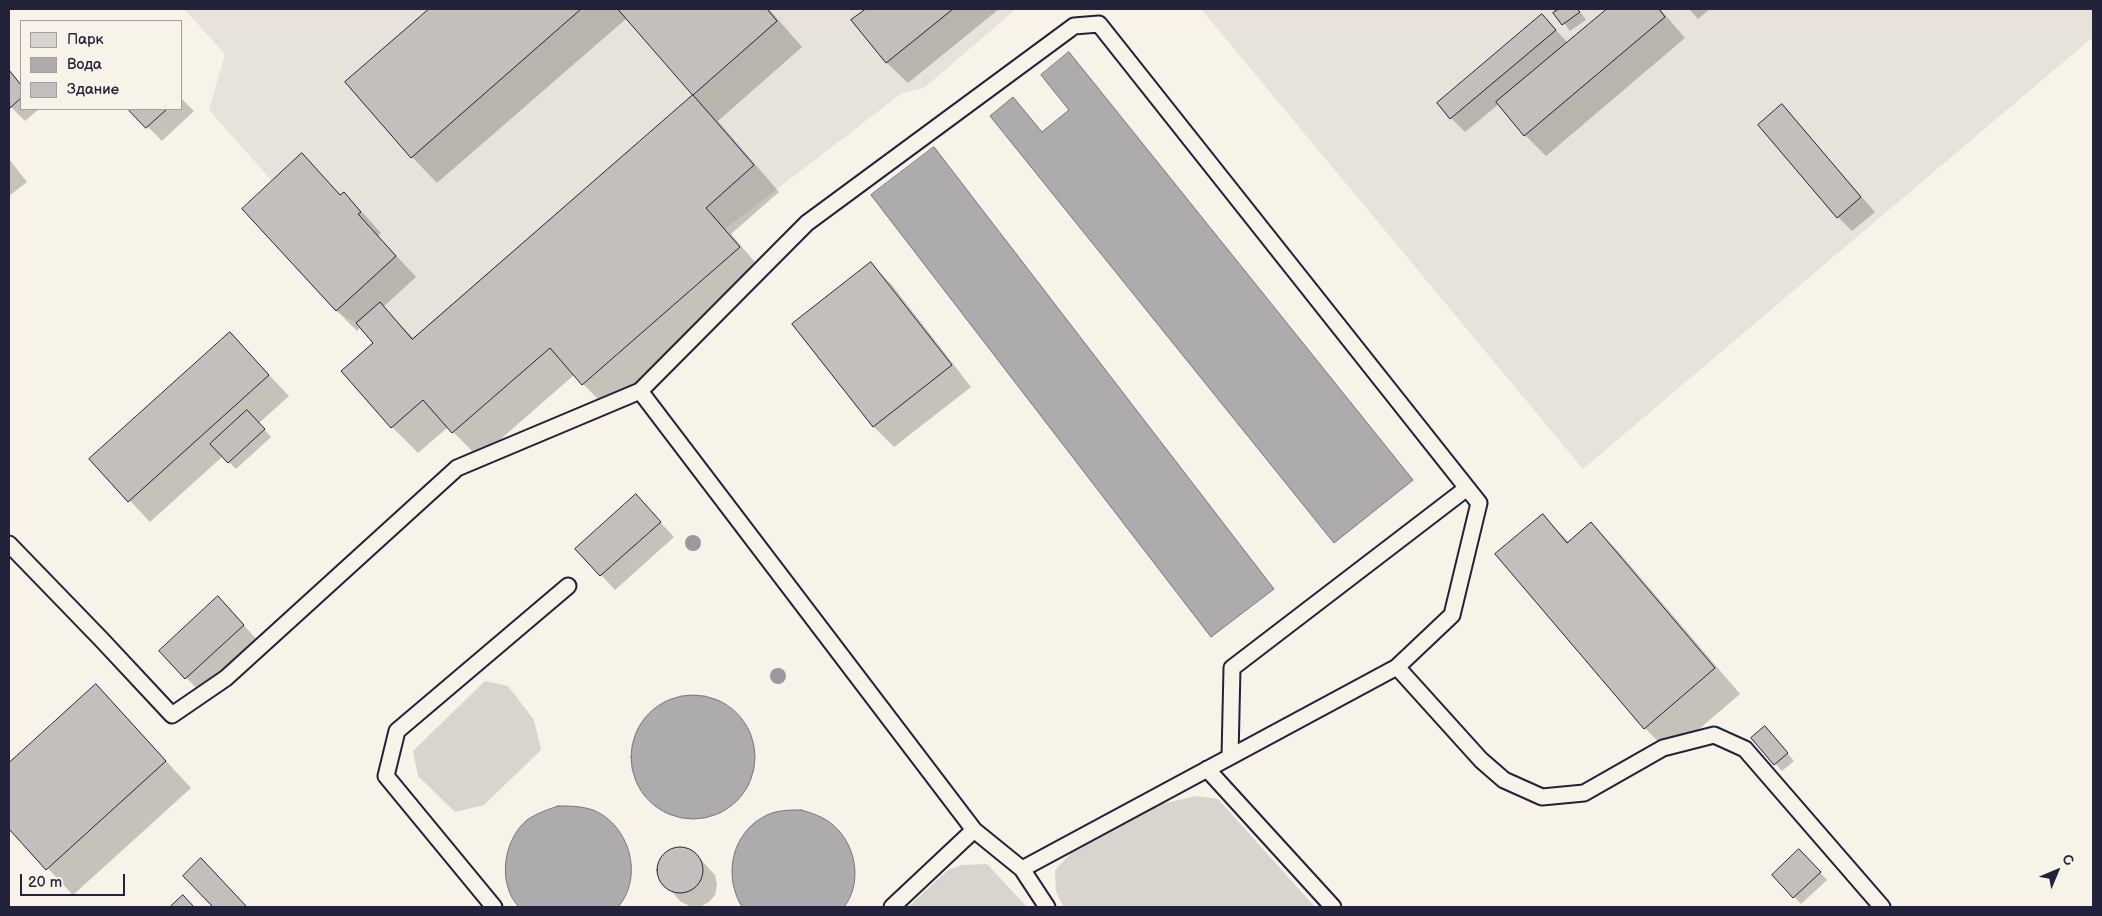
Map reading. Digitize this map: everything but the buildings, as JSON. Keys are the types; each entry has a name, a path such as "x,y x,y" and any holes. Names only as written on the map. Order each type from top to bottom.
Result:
{"lane":[{"path":"9,544 172,715 226,678 457,468 640,391 806,223 1074,26 1099,24 1479,503 1452,616 1397,666 1022,869"},
{"path":"640,391 974,830 1022,869 1047,907"},
{"path":"1230,757 1232,668 1467,488"},
{"path":"494,907 386,776 397,731 568,586"},
{"path":"1397,666 1482,760 1504,780 1542,796 1584,793 1663,748 1714,735 1745,749 1882,907"},
{"path":"1207,769 1333,907"},
{"path":"892,907 974,830"}],"shaded area":[{"path":"184,9 1016,9 924,88 902,93 725,229 740,247 582,385 549,348 452,433 423,400 391,428 341,371 373,343 356,323 336,311 242,209 272,181 209,110 225,54"},
{"path":"1201,9 2093,9 2093,37 1583,469"}],"green space":[{"path":"485,681 508,686 534,720 541,750 484,805 455,812 418,776 413,751"},
{"path":"1196,796 1218,799 1315,907 1064,907 1056,892 1055,870 1073,851 1153,806"},
{"path":"987,864 1027,907 908,907 948,870 962,865"}],"water":[{"path":"1069,52 1413,480 1334,543 990,116 1013,97 1042,132 1069,110 1041,75"},
{"path":"934,147 1274,589 1211,637 871,195"},
{"path":"693,695 717,700 737,713 750,733 755,757 750,781 737,801 717,814 693,819 669,814 649,801 636,781 631,757 636,733 649,713 669,700"},
{"path":"558,806 580,807 593,810 606,817 624,839 631,867 630,881 626,895 618,907 519,907 512,897 508,887 506,862 508,850 513,839 527,820"},
{"path":"801,810 818,816 833,825 841,833 852,853 855,876 854,887 844,907 742,907 736,895 732,869 738,843 745,832 767,815 779,811"}]}
